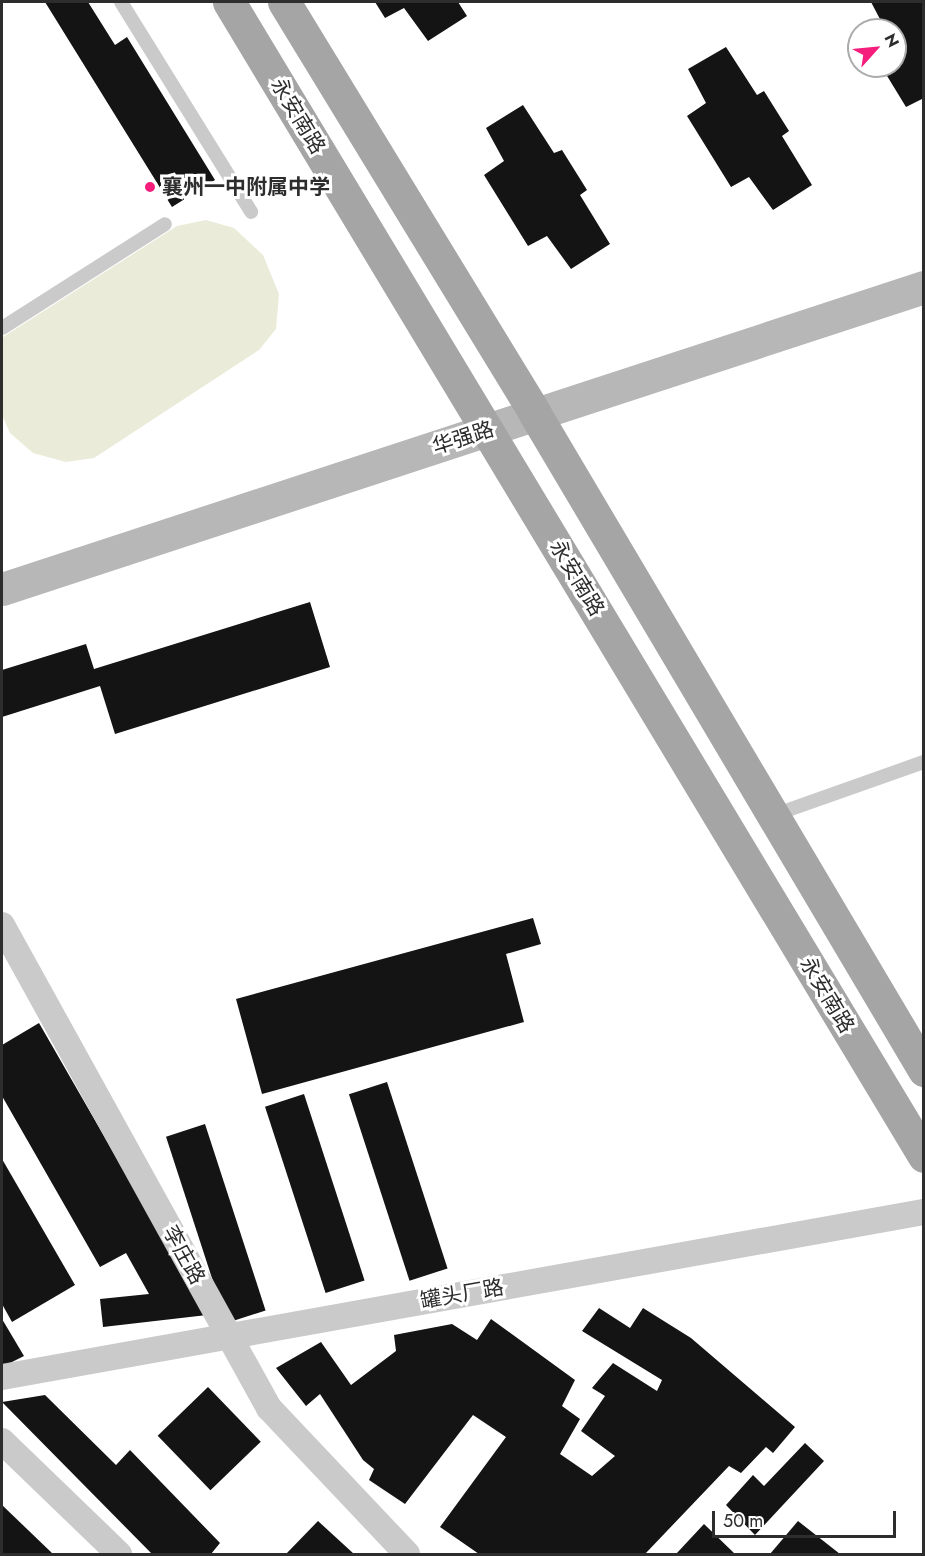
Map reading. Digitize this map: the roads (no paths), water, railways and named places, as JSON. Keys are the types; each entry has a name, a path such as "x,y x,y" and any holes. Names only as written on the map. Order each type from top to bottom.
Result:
{"main road":[{"name":"永安南路","path":"229,2 489,430 924,1156"},
{"path":"284,2 535,414 924,1070"}],"street":[{"name":"华强路","path":"2,589 924,287"},
{"name":"李庄路","path":"2,926 269,1408 407,1554"},
{"name":"罐头厂路","path":"2,1377 924,1212"},
{"path":"2,1441 119,1554"}],"lane":[{"path":"121,2 251,212"},
{"path":"2,328 165,224"},
{"path":"774,815 924,762"}],"place":[{"name":"襄州一中附属中学","path":"150,187"}]}
